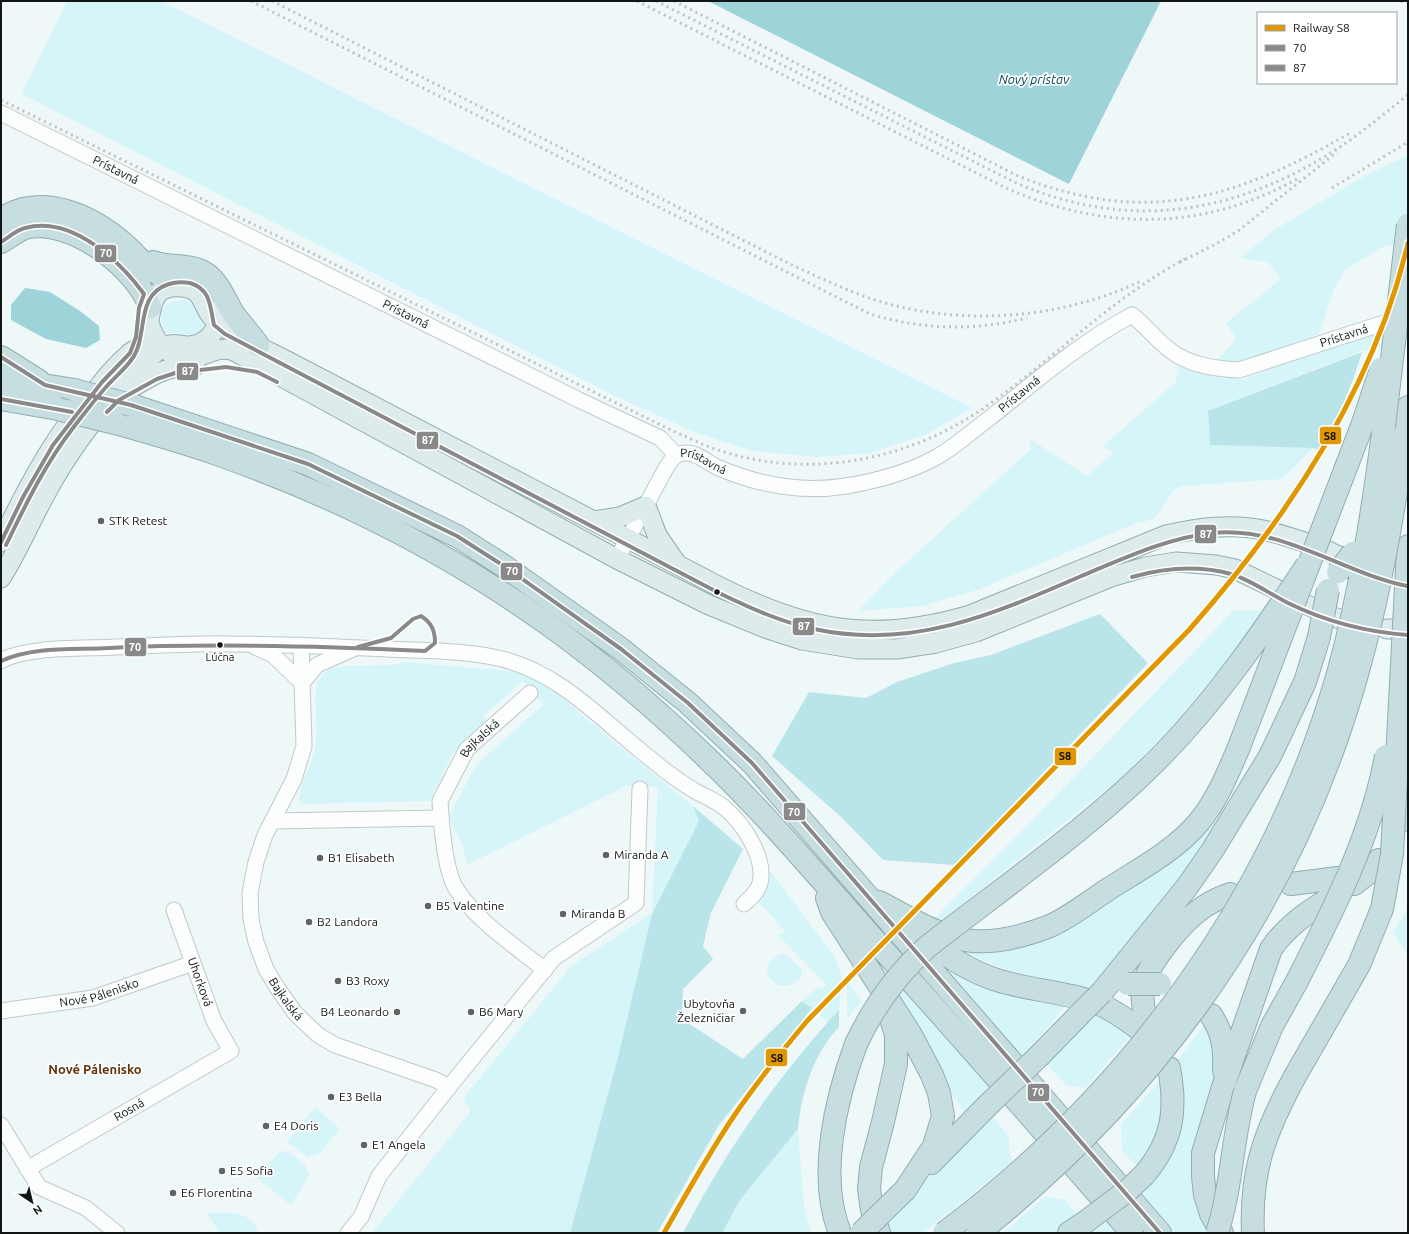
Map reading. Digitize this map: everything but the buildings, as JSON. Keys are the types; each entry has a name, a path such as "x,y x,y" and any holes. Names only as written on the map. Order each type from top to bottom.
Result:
{"highway":[{"path":"1,219 22,210 40,207 64,210 85,216 137,255 154,273 170,277"},
{"path":"944,1233 1006,1183 1058,1136 1132,1058 1195,975 1222,933 1272,843 1290,805 1324,717 1351,620 1373,509 1402,323 1408,225"},
{"path":"1,242 25,228 46,227 62,230 88,240 110,257 135,281 148,307"},
{"path":"137,255 162,265 189,267 206,274 217,285 259,355"},
{"path":"869,897 933,930 956,938 974,941 994,940 1016,936 1052,925 1163,853 1199,822 1212,803 1224,781 1239,747 1307,565 1402,323"},
{"path":"1,358 17,366 45,385"},
{"path":"1,378 123,400 308,464 457,536 504,566 621,649 714,726 752,763 1160,1233"},
{"path":"1,399 58,409 115,423 211,452 300,487 383,525 444,558 491,586 543,621 663,717 749,800 1026,1110 1132,1233"},
{"path":"978,1233 1071,1152 1146,1072 1213,986 1266,897 1316,792 1338,735 1358,673 1386,553 1408,407"},
{"path":"1405,434 1408,489"},
{"path":"1253,1233 1253,1190 1258,1159 1264,1138 1276,1111 1294,1078 1359,965 1382,909 1392,854 1408,546"},
{"path":"840,1233 835,1221 830,1183 831,1149 835,1111 844,1076 856,1044 882,995 909,963 927,947 1091,818 1163,754 1224,685 1249,652 1307,565"},
{"path":"861,1233 1102,992 1187,887 1212,851 1266,763 1290,719 1305,682 1343,569"},
{"path":"1217,1233 1225,1199 1237,1120 1245,1091 1272,1026 1325,927 1343,887 1372,814 1382,778 1401,678"},
{"path":"1291,884 1350,878 1379,860"},
{"path":"820,878 832,912 910,1035 940,1093 943,1116 934,1146 905,1190"},
{"path":"869,897 926,941 976,973 1026,988 1079,998 1100,1005 1143,1025 1143,987 1151,968 1172,939 1198,911 1213,901 1230,894"},
{"path":"1222,1233 1211,1214 1205,1195 1203,1176 1204,1153 1224,1084 1271,949 1280,936 1301,917 1329,899"},
{"path":"1102,992 1128,984 1167,984"},
{"path":"879,1233 872,1210 869,1190 870,1167 883,1122 896,1064 896,1035 882,990"},
{"path":"1211,1015 1223,1038 1225,1052 1224,1084"},
{"path":"1077,1228 1112,1203 1144,1175 1162,1147 1173,1115 1174,1098 1169,1068"}],"main road":[{"path":"1,542 23,497 53,445 102,382 130,353 143,342 148,307 155,284 170,277 188,277 203,284 212,294 218,305 219,322 212,336 197,345 189,346 173,344 163,347 123,400"},
{"path":"130,353 136,337 139,308 148,307 158,294 167,289 181,287 189,288 200,296 209,312 219,322 259,355 617,559 709,605 785,635 830,646 884,649 936,643 976,632 1111,577 1145,567 1176,562 1220,565 1235,569 1278,590"},
{"path":"148,307 152,333 170,353 188,358 196,357 215,349 228,348 243,355 259,355 594,521 746,600 793,618 837,629 888,631 933,625 970,615 1166,535 1214,526 1242,527 1263,530 1304,542"},
{"path":"1,578 46,494 68,457 93,421 123,400 155,373 174,367 194,366 259,355"},
{"path":"594,521 616,518 646,506 657,535 676,563"},
{"path":"1326,550 1343,569"}],"street":[{"name":"Prístavná","path":"1,113 579,400 660,438 676,455 685,452 690,453 730,472 748,479 772,485 826,488 867,482 918,466 953,447 1099,333 1132,315 1170,351 1178,356 1212,367 1239,370 1402,323"},
{"path":"617,559 666,468 676,455"},
{"path":"251,644 273,655 302,683 317,665 358,647"},
{"path":"1,661 8,657 26,653 63,650 187,645 301,645 358,647 494,658 541,673 579,699 676,778 725,808 738,822 748,836 756,852 761,869 760,882 757,890 744,904"},
{"name":"Bajkalská","path":"301,645 302,752 294,779 262,842 256,862 250,893 250,906 256,942 266,969 276,986 295,1013 318,1035 335,1045 436,1080 449,1087"},
{"name":"Bajkalská","path":"530,693 467,749 440,801 444,849 455,886 474,912 545,970"},
{"path":"348,1233 361,1216 379,1176 554,958 636,904 640,789"},
{"path":"273,821 441,818"},
{"name":"Uhorková","path":"174,910 214,1021 231,1051"},
{"name":"Nové Pálenisko","path":"1,1011 93,998 193,963"},
{"name":"Rosná","path":"27,1169 231,1051"},
{"path":"1,1125 39,1187 86,1208 117,1233"}],"shaded area":[{"path":"67,1 161,1 972,408 927,434 870,453 817,457 753,451 697,433 615,396 22,94"},
{"path":"1408,155 1408,245 1386,245 1346,269 1334,288 1319,334 1241,363 1216,361 1237,339 1226,323 1281,279 1268,262 1241,258 1274,230 1364,176"},
{"path":"185,299 195,306 205,328 188,335 165,333 161,319 163,309 170,303"},
{"path":"1408,321 1408,343 1361,351 1208,411 1210,445 1313,448 1282,479 1183,486 1174,490 1154,519 1134,524 980,589 922,606 858,611 896,572 1030,450 1030,439 1087,476 1113,453 1103,446 1175,383 1179,367 1215,377 1244,379 1359,335"},
{"path":"1362,352 1349,390 1321,451 1313,448 1210,445 1208,411"},
{"path":"1264,610 1229,658 1173,725 1122,777 941,921 933,920 1030,823 1233,611"},
{"path":"1100,614 1148,663 955,865 883,860 841,817 772,756 809,692 866,698 897,682 954,663 991,655"},
{"path":"402,662 533,673 615,743 693,806 699,821 652,914 618,1057 570,1233 372,1233 471,1111 463,1099 571,966 652,913 658,787 626,786 467,865 463,846 448,817 477,764 543,705 523,681 483,716 488,723 453,753 430,801 300,804 300,790 315,749 317,734 316,688 321,677 327,670 335,667 394,665"},
{"path":"693,806 743,849 711,913 703,946 713,959 683,989 682,1019 743,1059 802,1001 812,1008 719,1125 657,1233 570,1233 618,1057 652,914 699,821"},
{"path":"1215,819 1220,822 1175,885 1088,991 1012,972 963,952 990,952 1014,949 1037,942 1062,931"},
{"path":"770,871 833,954 842,977 839,1010 828,1022 802,1001 818,987 821,990 826,985 778,935 785,931 758,901"},
{"path":"1408,908 1408,953 1407,954 1393,933"},
{"path":"781,954 786,954 802,969 801,977 793,984 784,986 777,984 771,980 767,974 768,967 772,960"},
{"path":"941,961 979,984 1021,999 1065,1007 1019,1060 935,966"},
{"path":"847,981 861,999 861,1002 847,1019"},
{"path":"903,988 994,1085 965,1114 895,1002 898,993"},
{"path":"839,1010 839,1027 822,1049 810,1074 802,1102 798,1129 740,1200 722,1233 683,1233 716,1173 754,1116 794,1062"},
{"path":"1100,1012 1134,1032 1085,1088 1066,1085 1044,1061 1081,1026"},
{"path":"1207,1021 1218,1067 1213,1092 1214,1233 1170,1233 1139,1197 1164,1169 1177,1135 1176,1062"},
{"path":"1164,1076 1163,1125 1139,1169 1122,1151 1121,1124"},
{"path":"315,1107 340,1129 320,1153 308,1157 287,1142"},
{"path":"992,1116 1009,1137 1009,1149 1012,1162 923,1233 887,1233 882,1222"},
{"path":"798,1129 804,1207 811,1233 722,1233 740,1200"},
{"path":"288,1151 306,1166 309,1175 291,1205 257,1178 279,1152"},
{"path":"1046,1196 1065,1200 1079,1217 1055,1233 1003,1233"},
{"path":"207,1214 238,1214 251,1220 258,1233 220,1233"},
{"path":"1110,1220 1121,1233 1092,1233"}],"water":[{"name":"Nový prístav","path":"708,1 1161,1 1069,184"},
{"path":"25,288 50,292 80,311 99,326 100,340 86,348 46,339 11,320 11,305"}],"railway":[{"path":"251,1 870,314 909,323 948,327 987,325 1027,318"},
{"path":"272,1 788,263 840,287 872,299 905,308 938,313 973,316 1008,315 1043,311 1077,304 1110,294 1141,281"},
{"path":"637,1 1010,190 1047,203 1083,213 1119,218 1156,219 1192,216 1228,208 1263,195 1299,178"},
{"path":"656,1 1014,182 1059,198 1103,208 1146,211 1189,208 1231,198 1273,184 1313,163 1353,138 1408,95"},
{"path":"674,1 1018,176 1064,192 1108,200 1149,202 1189,198 1229,189 1268,175 1308,156 1350,133"},
{"path":"1401,1 1408,3"},
{"path":"1,100 673,431 715,449 749,458 783,463 818,464 852,461 886,453 919,442 951,428 981,410 1007,391 1131,293 1185,259"},
{"path":"1332,188 1408,142"},
{"path":"1180,262 1238,231 1337,152"}],"rail line":[{"name":"S8","path":"664,1233 726,1127 770,1066 807,1021 1189,630 1260,543 1322,450 1350,400 1373,349 1393,297 1408,243"}],"transit line":[{"name":"70","path":"1,242 22,229 42,226 59,228 76,234 92,243 107,255 134,281 144,294 139,308 136,337 130,353 102,382 53,445 23,497 1,542"},
{"name":"87","path":"6,545 36,485 63,442 98,396 132,359 137,350 146,306 151,297 158,289 169,284 182,282 197,286 206,294 214,325 225,334 719,593 766,614 790,623 814,629 850,634 884,635 918,632 950,625 982,616 1015,604 1111,563 1161,544 1178,539 1213,533 1239,533 1263,536 1287,543 1358,571 1407,586"},
{"name":"70","path":"1,357 45,385 131,405 308,464 457,536 504,566 621,649 688,703 752,763 1160,1233"},
{"name":"87","path":"107,412 119,400 157,379 175,373 226,367 257,372 277,382"},
{"name":"70","path":"1,399 72,412"},
{"name":"87","path":"1132,577 1156,571 1181,569 1206,569 1219,571 1245,579 1288,603 1317,616 1361,629 1408,635"},
{"name":"70","path":"1,661 27,653 68,649 149,646 267,646 425,651 435,643 430,624 421,616 413,619 391,638 358,647"}],"place":[{"name":"STK Retest","path":"101,521"},
{"name":"Lúčna","path":"220,645"},
{"name":"Miranda A","path":"606,855"},
{"name":"B1 Elisabeth","path":"320,858"},
{"name":"B5 Valentine","path":"428,906"},
{"name":"Miranda B","path":"563,914"},
{"name":"B2 Landora","path":"309,922"},
{"name":"B3 Roxy","path":"338,981"},
{"name":"Ubytovňa Železničiar","path":"743,1011"},
{"name":"B4 Leonardo","path":"397,1012"},
{"name":"B6 Mary","path":"471,1012"},
{"name":"E3 Bella","path":"331,1097"},
{"name":"E4 Doris","path":"266,1126"},
{"name":"E1 Angela","path":"364,1145"},
{"name":"E5 Sofia","path":"222,1171"},
{"name":"E6 Florentina","path":"173,1193"}],"district":[{"name":"Nové Pálenisko","path":"95,1069"}]}
